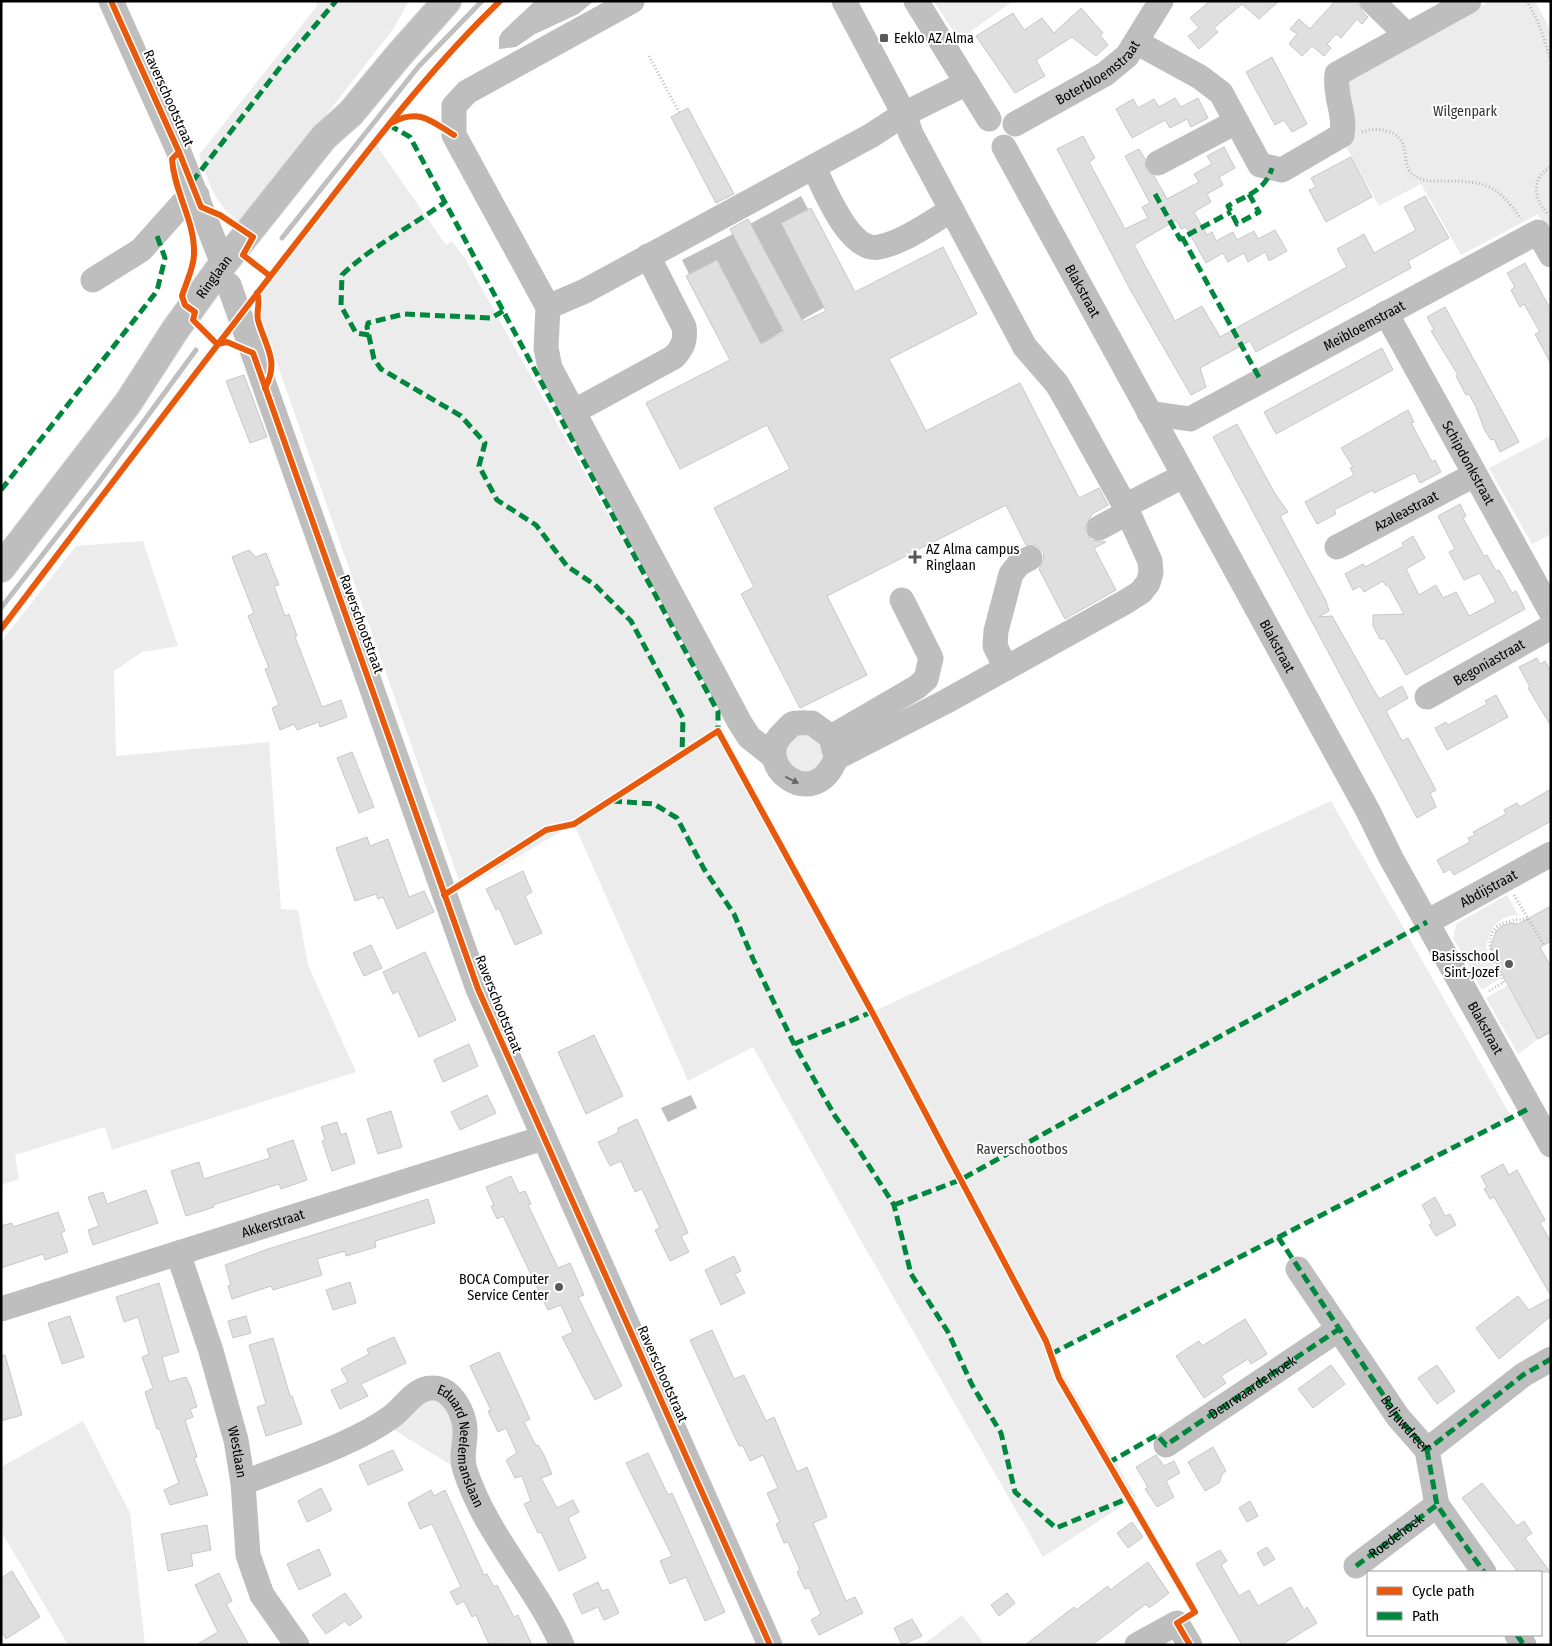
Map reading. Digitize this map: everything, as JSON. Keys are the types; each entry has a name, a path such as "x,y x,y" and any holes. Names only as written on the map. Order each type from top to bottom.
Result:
{"main road":[{"name":"Ringlaan","path":"1,568 128,404 199,325 234,269 324,137 351,113 399,55 448,1"},
{"name":"Ringlaan","path":"128,404 175,330 234,269"}],"street":[{"name":"Raverschootstraat","path":"111,1 197,195 234,269 458,936 478,989 770,1645"},
{"path":"632,1 467,92 454,106 454,135 548,307 546,348 550,368 740,723 749,737 773,756 780,774 797,784 816,783 831,771 834,748 918,687 926,679 931,658 902,600"},
{"path":"834,748 1006,668 1141,592 1151,573 1150,561 1126,509 1057,384 1026,347 911,134 904,114 844,1"},
{"path":"916,1 990,119"},
{"name":"Boterbloemstraat","path":"1015,124 1105,74 1127,56 1161,1"},
{"path":"1372,1 1408,35"},
{"path":"1136,42 1200,77 1220,93 1260,165 1282,170 1342,135 1344,122 1335,89 1337,74 1469,1"},
{"path":"548,307 585,290 814,167 872,135 904,114 967,83"},
{"path":"997,115 1003,115 1015,124 1016,134 1014,140 1004,146 995,146 986,138 985,129 990,119 997,115"},
{"path":"1158,163 1236,122"},
{"name":"Blakstraat","path":"1004,146 1368,811 1391,858 1551,1145"},
{"path":"814,167 847,230 863,244 878,247 895,241 952,210"},
{"path":"93,280 141,250 183,203 197,195"},
{"path":"1540,228 1551,255"},
{"name":"Meibloemstraat","path":"1190,419 1540,228"},
{"path":"573,412 674,357 682,349 685,337 684,327 648,256"},
{"name":"Schipdonkstraat","path":"1386,313 1551,612"},
{"path":"1149,413 1190,419 1172,454"},
{"name":"Azaleastraat","path":"1336,547 1474,475"},
{"path":"1099,528 1126,509 1183,476"},
{"path":"1006,668 995,646 996,631 1011,574 1019,564 1030,558"},
{"name":"Begoniastraat","path":"1427,696 1551,627"},
{"path":"773,756 778,737 792,724 812,723 834,748"},
{"name":"Abdijstraat","path":"1427,922 1551,854"},
{"name":"Akkerstraat","path":"1,1309 543,1138"},
{"name":"Westlaan","path":"178,1253 214,1360 236,1440 243,1483 248,1555 262,1595 298,1645"},
{"name":"Baljuwdreef","path":"1298,1269 1398,1417 1427,1450 1523,1375 1551,1359"},
{"name":"Deurwaarderhoek","path":"1166,1445 1338,1329"},
{"name":"Eduard Neelemanslaan","path":"243,1483 356,1437 392,1417 410,1398 423,1390 440,1388 454,1400 464,1419 465,1431 462,1456 465,1471 497,1539 552,1623 562,1645"},
{"path":"1427,1450 1437,1506 1483,1571"},
{"name":"Roedehoek","path":"1356,1566 1437,1506"},
{"path":"1137,1645 1177,1623 1190,1645"}],"path":[{"path":"1527,1 1538,22 1551,60"},
{"path":"645,48 679,112"},
{"path":"1342,135 1348,138 1366,131 1382,129 1395,135 1404,146 1406,160 1411,173 1424,180 1468,181 1488,185 1540,228"},
{"path":"1540,228 1535,191 1540,175 1551,167"},
{"path":"1505,879 1544,945"},
{"path":"1472,1001 1504,982 1490,951 1489,942 1493,931 1501,923 1510,919 1528,918"}],"green space":[{"path":"316,1 409,1 394,28 241,224 225,209 214,193 199,155 317,6"},
{"path":"934,1 1013,1 959,40"},
{"name":"Wilgenpark","path":"1490,1 1535,1 1551,31 1551,236 1538,214 1461,255 1421,184 1379,206 1346,147 1344,84 1354,72"},
{"name":"Raverschootbos","path":"377,146 446,245 452,241 466,260 718,712 718,731 872,1012 1331,801 1512,1118 1264,1244 1052,1355 1136,1497 1043,1557 860,1239 753,1047 688,1081 574,824 462,889 261,318 262,292"},
{"path":"1551,436 1551,534 1532,544 1489,468"},
{"path":"143,541 178,646 142,652 114,671 116,756 269,742 281,909 298,910 308,965 356,1072 112,1150 105,1127 15,1155 19,1179 1,1185 1,642 76,546"},
{"path":"803,735 816,741 822,754 816,767 803,773 790,767 784,754 790,741"},
{"path":"1507,895 1518,915 1505,917 1500,920 1490,934 1486,947 1499,979 1482,990 1453,938 1457,923"},
{"path":"1508,985 1538,1039 1518,1054 1486,998"},
{"path":"432,1393 461,1426 454,1467 391,1428"},
{"path":"83,1421 130,1513 145,1645 68,1645 1,1531 1,1467"},
{"path":"962,1615 985,1645 923,1645"}],"shaded area":[{"path":"535,1 594,1 578,14 535,34 516,47 499,49 499,38 502,32"},
{"path":"801,196 808,209 782,223 825,307 802,320 750,224"},
{"path":"733,234 783,331 761,344 717,260 689,274 682,260"},
{"path":"691,1095 697,1108 668,1122 661,1108"}],"building":[{"path":"1210,1 1279,1 1259,19 1242,4 1214,28 1218,32 1199,49 1188,36 1199,28 1190,18"},
{"path":"1335,1 1358,1 1362,11 1368,17 1362,24 1357,19 1341,38 1336,34 1327,44 1331,48 1324,56 1312,46 1302,56 1289,44 1297,34 1290,29 1299,19 1310,29"},
{"path":"1081,8 1103,33 1100,35 1108,45 1096,56 1072,37 1036,60 1045,76 1015,93 976,36 1013,13 1024,30 1042,18 1054,33"},
{"path":"1272,57 1307,124 1292,132 1284,120 1275,125 1246,72"},
{"path":"1175,98 1181,107 1198,98 1208,118 1191,127 1187,119 1170,128 1165,120 1132,138 1116,109 1133,99 1138,108 1154,99 1159,107"},
{"path":"688,108 734,194 716,203 671,117"},
{"path":"1083,136 1095,158 1089,162 1125,229 1148,218 1142,207 1150,203 1125,156 1139,149 1145,159 1146,170 1154,176 1167,199 1199,182 1194,174 1212,164 1207,156 1224,147 1235,168 1219,177 1223,185 1207,194 1211,202 1194,212 1207,235 1212,232 1216,241 1233,232 1237,240 1254,231 1258,239 1275,230 1287,251 1269,261 1265,252 1248,262 1244,253 1228,262 1223,253 1206,263 1186,227 1181,229 1176,220 1134,245 1175,321 1202,306 1220,337 1347,267 1337,249 1364,234 1374,253 1416,230 1404,207 1425,196 1449,238 1408,261 1411,268 1256,352 1250,341 1200,368 1206,387 1191,395 1131,291 1057,149"},
{"path":"1351,157 1372,197 1326,222 1309,190 1316,187 1311,178"},
{"path":"811,208 855,292 943,247 977,314 889,359 926,431 1020,383 1079,498 1099,488 1108,505 1092,514 1085,528 1091,540 1106,542 1094,548 1116,590 1065,619 1039,569 1044,559 1043,552 1037,546 1026,545 1006,505 827,596 867,675 800,708 741,594 754,587 714,508 790,469 767,425 680,469 646,403 730,360 686,276 717,260 761,344 784,332 730,229 748,219 803,322 826,311 781,223"},
{"path":"1525,263 1551,310 1551,364 1535,334 1540,332 1524,304 1520,307 1511,290 1515,287 1507,273"},
{"path":"1445,307 1519,442 1500,452 1494,439 1491,440 1485,431 1469,394 1466,395 1456,376 1458,375 1431,331 1434,330 1427,317"},
{"path":"1382,348 1393,370 1276,434 1264,412"},
{"path":"244,375 267,437 250,443 226,381"},
{"path":"1408,410 1414,422 1411,423 1432,462 1435,460 1441,472 1420,483 1415,473 1374,493 1373,490 1334,510 1336,514 1317,524 1305,502 1354,475 1350,468 1353,467 1341,448"},
{"path":"1237,424 1274,492 1288,512 1280,516 1326,601 1329,611 1318,617 1332,616 1379,699 1402,686 1408,698 1386,711 1402,741 1408,738 1436,790 1430,793 1436,807 1417,818 1213,437"},
{"path":"1460,504 1466,516 1463,518 1484,556 1487,555 1496,571 1499,570 1512,593 1516,591 1525,609 1406,675 1385,639 1380,639 1373,626 1373,615 1404,614 1388,585 1386,586 1383,581 1364,592 1360,586 1353,590 1345,574 1363,564 1365,567 1404,546 1402,543 1413,536 1425,558 1406,569 1419,595 1436,585 1443,598 1456,592 1469,616 1496,602 1480,573 1464,580 1449,552 1455,549 1438,516"},
{"path":"249,550 256,557 266,553 279,585 274,586 285,616 289,614 297,636 295,637 322,707 341,700 347,717 320,727 319,722 297,730 294,724 280,730 272,708 279,705 265,669 269,668 248,616 254,613 232,557"},
{"path":"1537,658 1540,664 1545,661 1551,672 1551,726 1528,688 1530,687 1519,667"},
{"path":"1496,695 1508,717 1447,750 1435,728 1446,722 1448,725 1487,704 1485,701"},
{"path":"352,752 374,807 359,813 337,758"},
{"path":"1551,789 1551,821 1454,875 1450,869 1444,873 1437,860 1470,842 1468,838 1475,835 1473,832 1506,814 1504,810 1517,803 1520,807"},
{"path":"367,837 370,846 388,839 409,897 424,891 434,912 397,929 383,897 378,899 376,894 355,901 336,848"},
{"path":"523,871 532,892 525,896 542,933 515,945 499,908 496,910 486,889"},
{"path":"1551,906 1551,941 1540,947 1551,967 1551,1032 1538,1039 1492,956 1491,946 1496,931 1502,926 1510,923 1518,924"},
{"path":"371,945 382,968 364,976 353,953"},
{"path":"425,952 456,1020 419,1037 398,991 393,994 383,972"},
{"path":"594,1035 623,1096 586,1114 558,1052"},
{"path":"469,1044 478,1066 443,1082 434,1060"},
{"path":"487,1095 496,1113 460,1130 451,1112"},
{"path":"391,1111 402,1147 378,1154 367,1119"},
{"path":"637,1119 688,1233 681,1236 689,1252 670,1261 655,1230 660,1228 642,1189 635,1192 621,1161 610,1166 598,1142 618,1133 618,1128"},
{"path":"337,1122 341,1135 346,1133 355,1163 332,1171 322,1141 325,1140 321,1127"},
{"path":"293,1140 307,1180 281,1189 279,1184 213,1205 214,1207 186,1216 171,1171 199,1162 204,1179 270,1158 267,1149"},
{"path":"1503,1164 1509,1175 1517,1170 1545,1220 1540,1223 1551,1242 1551,1296 1494,1197 1490,1199 1484,1189 1487,1187 1481,1176"},
{"path":"511,1176 519,1193 525,1191 531,1204 528,1205 558,1268 570,1263 584,1295 578,1297 622,1386 595,1400 562,1337 573,1332 561,1305 548,1310 503,1216 497,1219 491,1206 494,1205 486,1187"},
{"path":"146,1190 158,1223 93,1245 88,1230 99,1226 88,1197 103,1192 107,1204"},
{"path":"1435,1197 1445,1216 1450,1214 1456,1225 1436,1236 1429,1225 1432,1223 1422,1205"},
{"path":"428,1199 435,1223 375,1241 376,1247 346,1256 345,1251 317,1259 322,1275 273,1290 271,1286 232,1299 228,1286 231,1285 225,1265 268,1249"},
{"path":"58,1212 65,1231 61,1233 68,1252 45,1260 43,1254 1,1268 1,1226 12,1223 13,1227"},
{"path":"734,1256 741,1271 735,1274 745,1293 721,1305 705,1270"},
{"path":"350,1282 356,1303 333,1310 326,1290"},
{"path":"159,1283 179,1352 162,1357 169,1382 186,1377 191,1388 197,1407 190,1409 193,1417 185,1420 197,1457 194,1458 208,1495 170,1505 164,1490 179,1483 159,1428 157,1429 145,1392 153,1388 142,1357 149,1354 138,1317 124,1322 116,1297"},
{"path":"1518,1296 1529,1310 1551,1298 1551,1316 1499,1359 1476,1328"},
{"path":"70,1316 84,1357 62,1364 48,1323"},
{"path":"246,1316 251,1333 233,1338 228,1321"},
{"path":"1245,1319 1267,1354 1251,1364 1248,1359 1221,1376 1226,1383 1204,1398 1176,1356 1199,1341 1202,1346"},
{"path":"712,1330 734,1379 744,1375 766,1421 774,1417 797,1472 807,1467 827,1517 813,1523 846,1601 855,1597 863,1613 819,1635 811,1620 821,1614 809,1588 805,1589 797,1572 800,1570 788,1542 784,1543 776,1524 780,1522 767,1493 778,1488 763,1455 750,1461 743,1446 739,1446 690,1340"},
{"path":"394,1337 406,1363 361,1384 368,1396 340,1409 331,1390 348,1382 341,1369 369,1354 367,1349"},
{"path":"273,1338 290,1396 292,1396 302,1424 266,1436 257,1407 266,1404 249,1345"},
{"path":"499,1352 530,1419 524,1422 536,1446 538,1445 544,1455 552,1474 541,1478 557,1508 573,1500 579,1512 568,1518 586,1558 559,1571 541,1532 538,1533 524,1504 531,1501 522,1476 515,1478 506,1460 517,1453 506,1428 498,1432 488,1411 491,1410 470,1366"},
{"path":"5,1355 22,1415 1,1421 1,1356"},
{"path":"1331,1365 1345,1384 1313,1408 1298,1389"},
{"path":"1437,1365 1455,1391 1437,1404 1418,1378"},
{"path":"1213,1447 1226,1471 1222,1474 1219,1483 1205,1491 1188,1462"},
{"path":"393,1450 403,1470 368,1485 359,1465"},
{"path":"648,1453 668,1495 672,1493 725,1612 705,1621 686,1577 670,1584 660,1561 672,1556 626,1463"},
{"path":"1156,1455 1164,1466 1174,1461 1180,1473 1166,1481 1174,1497 1157,1507 1145,1489 1148,1487 1136,1467"},
{"path":"1482,1483 1517,1526 1524,1521 1532,1533 1525,1538 1550,1572 1517,1571 1462,1498"},
{"path":"321,1488 332,1510 307,1522 298,1501"},
{"path":"431,1490 434,1496 445,1490 484,1575 487,1574 494,1587 497,1585 514,1617 518,1615 532,1645 489,1644 476,1615 472,1617 464,1601 457,1605 450,1592 461,1587 432,1524 420,1529 408,1503"},
{"path":"1250,1501 1258,1516 1247,1522 1239,1508"},
{"path":"1132,1522 1143,1537 1128,1548 1117,1533"},
{"path":"207,1525 211,1550 191,1554 193,1566 168,1571 161,1534"},
{"path":"1267,1547 1275,1559 1264,1566 1257,1553"},
{"path":"319,1549 331,1575 299,1590 287,1564"},
{"path":"1220,1550 1227,1561 1221,1565 1239,1596 1249,1590 1258,1606 1291,1587 1304,1610 1307,1607 1317,1623 1281,1645 1242,1645 1196,1564"},
{"path":"1148,1562 1169,1593 1149,1608 1146,1604 1092,1645 1025,1645 1074,1607 1076,1610 1108,1586 1110,1590"},
{"path":"12,1571 40,1617 6,1639 1,1631 1,1578"},
{"path":"219,1573 232,1601 226,1604 249,1645 196,1645 218,1632 195,1585"},
{"path":"598,1582 602,1591 608,1589 619,1613 604,1620 598,1607 582,1614 573,1594"},
{"path":"345,1593 362,1617 349,1626 345,1621 326,1634 312,1615"},
{"path":"1007,1593 1015,1603 999,1616 991,1605"},
{"path":"912,1619 922,1636 902,1645 894,1628"}],"waterway":[{"path":"282,238 419,66 482,1"},
{"path":"1,608 97,485 196,350"}],"marked path":[{"path":"192,182 285,61 336,1"},
{"path":"389,125 410,137 718,712 718,731"},
{"path":"1249,194 1259,212 1237,224 1228,206 1248,195 1255,192 1265,182 1272,168"},
{"path":"1155,194 1180,239 1231,212"},
{"path":"369,335 356,333 341,306 342,275 366,254 445,202"},
{"path":"1,490 157,291 165,258 156,233"},
{"path":"1182,237 1261,381"},
{"path":"503,311 491,318 404,314 368,323 367,327 374,359 381,369 461,416 485,443 479,466 497,500 536,525 567,566 595,585 631,621 683,718 682,754"},
{"path":"612,801 654,804 677,818 704,869 734,914 753,959 794,1044 835,1116 894,1205 911,1274 948,1332 972,1385 1001,1433 1015,1492 1056,1528 1129,1498"},
{"path":"894,1205 960,1180 1427,922"},
{"path":"794,1044 872,1012"},
{"path":"1051,1354 1530,1108"},
{"path":"1278,1237 1398,1417 1427,1450 1523,1375 1551,1359"},
{"path":"1108,1463 1157,1435 1166,1445 1339,1329"},
{"path":"1427,1450 1437,1505 1483,1571"},
{"path":"1356,1566 1437,1505"},
{"path":"1518,1636 1524,1645"}],"cycle path":[{"path":"111,1 179,152 201,207 220,215 253,237 243,255 270,276"},
{"path":"1,629 230,328 376,141 423,83 500,1"},
{"path":"393,122 411,116 425,118 454,135"},
{"path":"179,152 172,159 176,183 191,229 194,254 191,270 182,296 185,305 195,312 193,320 217,344 227,342 253,353 478,989 770,1645"},
{"path":"257,293 259,299 258,320 271,361 271,370 265,388"},
{"path":"444,895 546,830 574,824 718,731 872,1012 1046,1341 1059,1378 1195,1612 1177,1623 1190,1645"}],"place":[{"name":"Eeklo AZ Alma","path":"884,38"},
{"name":"AZ Alma campus Ringlaan","path":"915,557"},
{"name":"Basisschool Sint-Jozef","path":"1509,964"},
{"name":"BOCA Computer Service Center","path":"559,1287"}]}
